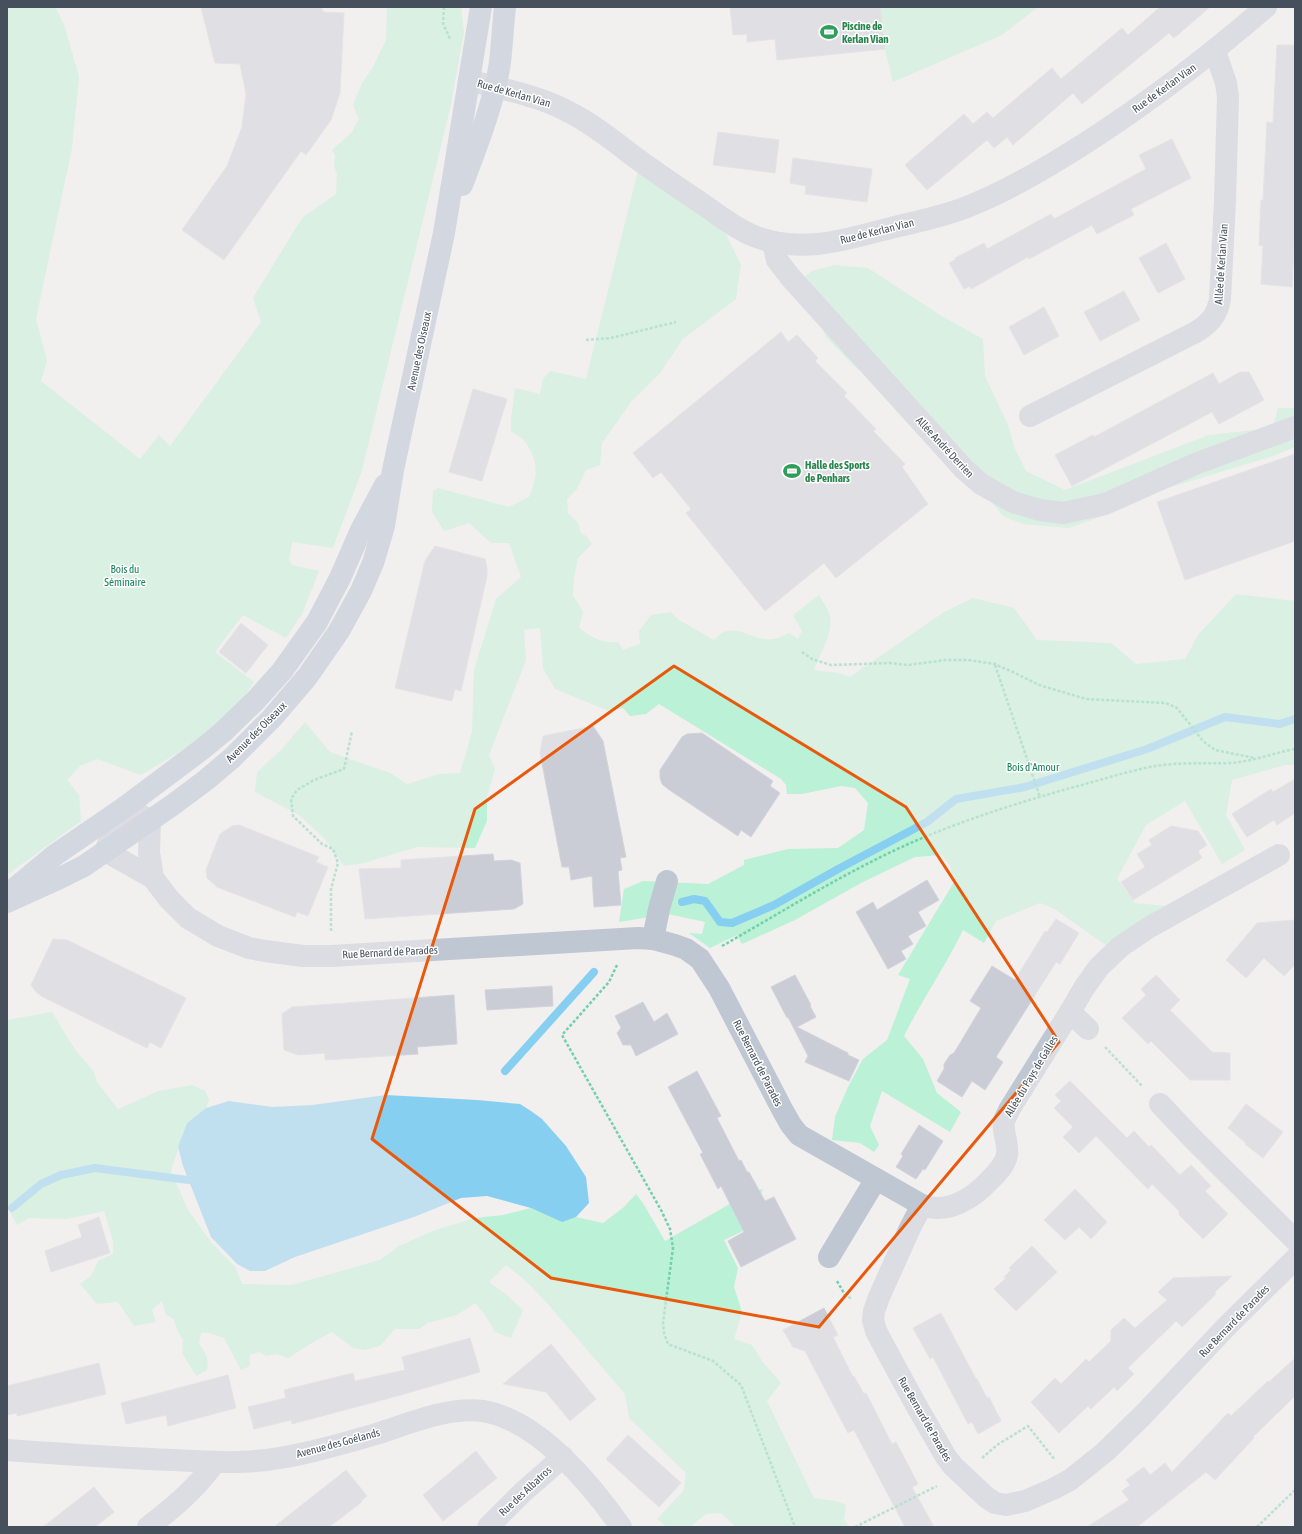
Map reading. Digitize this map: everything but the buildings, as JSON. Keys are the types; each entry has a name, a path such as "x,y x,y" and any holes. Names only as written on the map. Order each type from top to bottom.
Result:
{"main road":[{"name":"Avenue des Oiseaux","path":"7,902 84,866 206,780 246,745 285,704 307,677 339,631 361,591 373,563 384,526 393,470 444,233 481,7"},
{"name":"Avenue des Oiseaux","path":"444,233 484,122 494,87 500,62 505,7"},
{"name":"Avenue des Oiseaux","path":"7,895 55,855 125,807 201,750 224,731 256,700 282,671 317,622 340,578 361,530 393,470"}],"street":[{"name":"Rue de Kerlan Vian","path":"469,80 534,97 570,112 736,228 752,236 775,252 795,246 842,241 939,216 965,208 990,197 1020,182 1101,133 1136,109 1215,51 1266,7"},
{"name":"Allée de Kerlan Vian","path":"1030,416 1196,332 1206,326 1218,310 1220,299 1225,201 1228,97 1226,83 1215,51"},
{"name":"Allée André Derrien","path":"775,252 791,278 964,469 981,484 1013,502 1040,510 1063,513 1105,504 1195,464 1295,427"},
{"path":"105,851 125,807 150,820"},
{"name":"Rue Bernard de Parades","path":"150,820 149,852 153,878"},
{"name":"Rue Bernard de Parades","path":"105,851 153,878 169,899 188,918 218,936 249,948 265,951 303,956 331,956 638,938 653,939 686,949 700,959 719,988 791,1125 799,1135 922,1205 879,1297 874,1311 873,1320 876,1331 885,1348 934,1437 950,1462 986,1497 995,1503 1006,1505 1025,1501 1070,1480 1123,1436 1226,1327 1295,1260"},
{"name":"Allée du Pays de Galles","path":"922,1205 931,1208 939,1208 951,1206 961,1202 984,1186 998,1172 1004,1163 1007,1154 1004,1122 1009,1110 1084,988 1099,967 1120,947 1148,928 1279,855"},
{"path":"653,939 659,909 667,881"},
{"path":"1070,1012 1088,1029"},
{"path":"1160,1104 1195,1141 1295,1240"},
{"path":"829,1257 876,1179"},
{"name":"Avenue des Goélands","path":"7,1450 146,1459 215,1462 255,1461 293,1456 375,1434 418,1420 467,1410 482,1411 498,1414 510,1419 536,1436 563,1457 612,1514 621,1527"},
{"name":"Rue des Albatros","path":"488,1527 563,1457"},
{"path":"148,1527 180,1502 205,1477 215,1462"}],"path":[{"path":"586,340 610,338 676,322"},
{"path":"802,652 812,659 831,664 890,663 908,665 946,660 968,660 995,664 1039,685 1086,699 1166,703 1177,708 1203,741 1215,750 1257,758"},
{"path":"995,664 1040,797"},
{"path":"331,956 331,889 338,863 333,848 322,844 293,816 291,799 297,790 314,780 344,769 352,731"},
{"path":"700,959 842,878 904,846 950,826 1040,797 1155,766 1193,762 1232,763 1295,749"},
{"path":"617,939 617,964 609,982 562,1035 661,1210 670,1229 673,1248 663,1323 664,1334 668,1344 712,1361 741,1385 796,1527"},
{"path":"1088,1029 1160,1104"},
{"path":"829,1257 827,1264 845,1295 874,1311"},
{"path":"855,1527 961,1474 996,1445 1028,1426 1070,1480"},
{"path":"1257,1527 1295,1490"}],"highlighted area":[{"path":"674,666 906,807 1059,1042 819,1327 551,1278 372,1139 475,809"}],"green space":[{"name":"Bois du Séminaire","path":"7,7 55,7 64,24 79,77 72,148 36,319 47,361 41,381 140,459 159,435 170,446 261,322 253,298 302,218 336,194 337,175 334,165 335,155 332,150 352,132 359,119 353,105 362,83 372,69 386,40 387,7 461,7 464,32 450,109 362,470 333,548 292,542 289,560 292,565 319,571 302,614 286,638 243,615 215,652 254,682 238,706 189,746 141,775 97,759 80,766 67,780 79,795 81,821 7,875"},
{"path":"880,7 1038,7 1002,35 893,82 885,49"},
{"name":"Bois d'Amour","path":"638,171 724,230 741,265 736,299 683,339 660,373 631,402 602,443 600,465 586,470 577,489 567,499 568,513 578,523 581,533 586,536 592,544 578,558 574,577 573,595 583,612 579,628 588,635 601,641 618,642 623,650 640,644 639,631 651,615 671,612 679,620 714,640 721,634 728,631 743,632 758,638 766,639 776,639 789,633 798,639 802,631 793,615 819,595 830,617 830,630 814,670 838,673 850,677 944,612 973,598 1014,608 1037,640 1111,643 1136,664 1185,659 1198,635 1236,594 1295,601 1295,765 1285,765 1232,780 1226,815 1245,850 1222,864 1185,801 1146,825 1117,879 1135,903 1166,906 1107,946 1053,908 1040,903 996,921 984,943 963,930 904,1036 923,1059 937,1093 961,1112 950,1132 882,1091 870,1126 879,1145 874,1152 860,1143 832,1140 835,1117 848,1087 863,1059 887,1040 910,979 898,975 954,882 950,866 942,855 915,857 861,883 795,920 742,944 737,935 710,948 689,933 702,934 705,922 668,914 619,922 624,889 643,881 708,884 744,865 744,860 788,849 838,848 864,830 868,803 855,788 841,786 802,794 787,794 786,785 781,779 659,704 646,714 630,716 623,708 609,711 555,689 543,668 540,628 524,630 526,660 489,755 495,769 487,797 487,821 475,848 417,847 364,863 344,866 325,839 299,815 255,792 257,772 282,749 305,722 330,752 390,773 407,784 439,774 460,773 472,732 474,670 496,599 521,577 509,543 491,543 469,523 444,531 432,512 433,491 438,488 509,507 529,497 534,482 536,469 533,456 525,441 511,431 515,388 540,394 543,379 550,371 586,379"},
{"path":"834,265 868,268 940,315 983,339 985,376 1008,425 1015,449 1026,471 1065,490 1209,435 1273,428 1278,408 1295,408 1295,447 1273,456 1158,491 1111,513 1069,528 1023,524 1003,516 985,494 886,390 855,367 826,337 800,280 812,271"},
{"path":"52,1012 76,1051 94,1072 97,1082 118,1109 159,1091 192,1085 205,1091 209,1100 206,1108 187,1123 171,1171 188,1210 211,1242 236,1268 242,1284 291,1285 380,1260 399,1246 435,1230 475,1218 503,1215 531,1208 561,1221 576,1217 603,1223 624,1207 636,1194 643,1203 665,1241 749,1193 763,1189 745,1230 724,1240 738,1268 734,1287 742,1312 734,1339 752,1345 762,1361 781,1383 767,1401 814,1498 836,1501 846,1505 844,1519 849,1527 736,1527 721,1513 706,1514 690,1527 667,1527 657,1519 684,1490 686,1473 629,1418 625,1394 547,1303 525,1280 506,1265 489,1282 507,1295 523,1310 511,1338 495,1332 486,1316 475,1303 457,1315 428,1323 419,1329 395,1329 380,1346 364,1350 353,1348 332,1332 288,1358 276,1354 266,1356 259,1352 250,1355 250,1366 241,1370 224,1338 209,1333 201,1333 199,1344 206,1356 208,1366 207,1370 196,1376 182,1353 183,1340 178,1332 174,1319 166,1315 162,1301 152,1310 156,1322 134,1326 118,1302 97,1304 80,1284 91,1276 98,1261 113,1254 113,1241 104,1211 67,1219 29,1218 17,1225 7,1206 7,1020"}],"water":[{"path":"386,1095 520,1104 542,1119 566,1146 586,1177 589,1203 576,1217 562,1222 531,1208 487,1196 461,1198 414,1217 295,1257 265,1271 250,1271 237,1264 211,1237 183,1166 178,1147 187,1123 206,1108 229,1101 273,1107 312,1105"}],"waterway":[{"path":"682,902 694,899 705,901 720,922 732,923 774,905 927,822 956,799 1025,787 1147,749 1225,717 1280,724 1295,719"},
{"path":"505,1071 594,972"},
{"path":"12,1208 41,1184 61,1175 95,1168 188,1180 199,1178"}],"place":[{"name":"Piscine de Kerlan Vian","path":"829,32"},
{"name":"Halle des Sports de Penhars","path":"792,471"}]}
